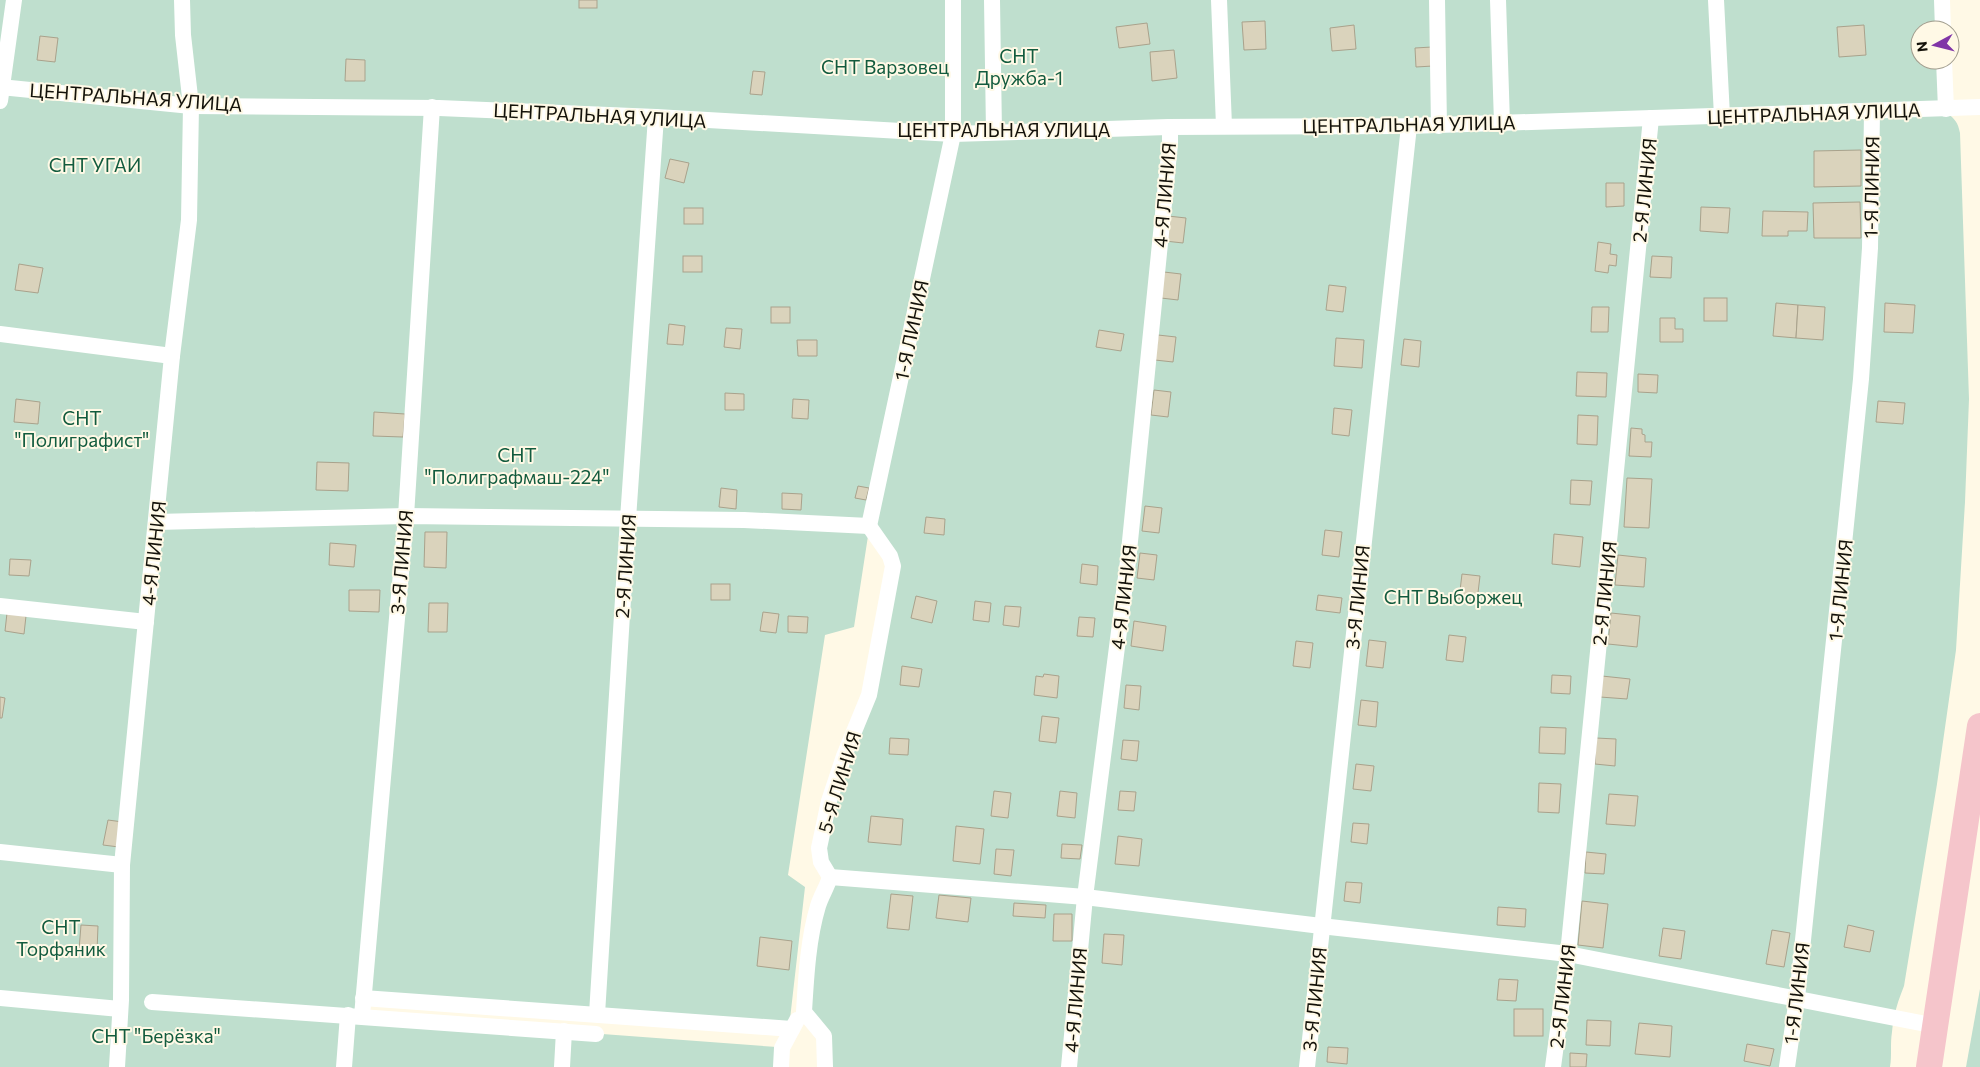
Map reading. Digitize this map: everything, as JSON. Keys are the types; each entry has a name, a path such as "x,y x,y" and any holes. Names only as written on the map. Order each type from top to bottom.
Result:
{"main road":[{"path":"1929,1067 1980,726"}],"street":[{"path":"1,92 14,0"},
{"name":"4-Я ЛИНИЯ","path":"117,1067 122,865 172,356 189,220 191,106 183,35 182,0"},
{"name":"1-Я ЛИНИЯ","path":"869,526 953,134 953,0"},
{"path":"992,0 994,132"},
{"path":"1219,0 1224,126"},
{"path":"1437,0 1439,126"},
{"path":"1498,0 1502,123"},
{"path":"1716,0 1722,116"},
{"path":"1942,0 1943,20"},
{"path":"1944,70 1946,109"},
{"name":"ЦЕНТРАЛЬНАЯ УЛИЦА","path":"1,92 191,106 432,107 656,117 953,134 1224,126 1439,126 1980,108"},
{"name":"3-Я ЛИНИЯ","path":"344,1067 355,1016 363,998 406,516 432,107"},
{"name":"1-Я ЛИНИЯ","path":"1787,1067 1797,998 1861,379 1870,248 1872,112"},
{"name":"2-Я ЛИНИЯ","path":"598,1014 628,519 656,117"},
{"name":"2-Я ЛИНИЯ","path":"1553,1067 1568,954 1651,118"},
{"name":"3-Я ЛИНИЯ","path":"1307,1067 1409,126"},
{"name":"4-Я ЛИНИЯ","path":"1069,1067 1085,897 1128,561 1170,144 1170,127"},
{"path":"0,334 172,356"},
{"path":"156,522 406,516 744,520 869,526"},
{"name":"5-Я ЛИНИЯ","path":"830,877 821,862 819,848 829,801 844,756 869,695 893,566 890,556 869,526"},
{"path":"0,606 146,622"},
{"path":"0,852 122,865"},
{"path":"781,1067 782,1048 792,1028 804,1012 813,926 818,904 827,888 830,877 1085,897 1568,954 1936,1026"},
{"path":"0,998 120,1005"},
{"path":"363,998 792,1028"},
{"path":"152,1002 596,1034"},
{"path":"804,1012 824,1036 825,1067"},
{"path":"562,1067 564,1032"}],"green space":[{"path":"0,0 1942,0 1943,20 1910,20 1910,70 1944,70 1946,113 1956,121 1960,133 1969,399 1965,502 1956,650 1937,784 1904,986 1893,1020 1890,1067 823,1067 824,1036 804,1007 827,888 820,855 864,697 893,566 870,523 854,627 825,635 788,875 805,887 789,1028 364,996 360,1016 777,1047 781,1067 0,1067"},
{"path":"1980,989 1980,1067 1966,1067"}],"building":[{"path":"579,0 597,0 597,8 579,8"},
{"path":"1265,21 1266,49 1244,50 1242,22"},
{"path":"1147,23 1150,44 1119,48 1116,27"},
{"path":"1354,25 1356,49 1332,51 1330,28"},
{"path":"1864,25 1866,55 1839,57 1837,27"},
{"path":"40,36 58,38 55,62 37,60"},
{"path":"1432,47 1433,66 1416,67 1415,48"},
{"path":"1174,50 1177,78 1152,81 1150,52"},
{"path":"346,59 365,60 365,81 345,81"},
{"path":"753,71 765,72 762,95 750,94"},
{"path":"1861,150 1861,186 1814,187 1814,151"},
{"path":"670,159 689,163 684,183 665,178"},
{"path":"1606,183 1624,183 1624,206 1606,207"},
{"path":"1860,202 1861,238 1814,238 1813,203"},
{"path":"1701,207 1730,208 1728,233 1700,231"},
{"path":"684,208 703,208 703,224 684,224"},
{"path":"1763,211 1808,212 1807,231 1788,231 1788,236 1762,236"},
{"path":"1168,216 1186,218 1183,243 1165,241"},
{"path":"1598,242 1611,244 1610,254 1617,255 1616,266 1609,265 1608,273 1595,271"},
{"path":"683,256 702,256 702,272 683,272"},
{"path":"1652,256 1672,257 1671,278 1650,277"},
{"path":"19,264 43,268 38,293 15,290"},
{"path":"1164,272 1181,274 1178,300 1161,298"},
{"path":"1329,285 1346,287 1343,312 1326,310"},
{"path":"1704,298 1727,298 1727,321 1704,321"},
{"path":"1776,303 1798,305 1796,338 1773,336"},
{"path":"1885,303 1915,305 1913,333 1884,332"},
{"path":"1798,305 1825,307 1823,340 1796,338"},
{"path":"771,307 790,307 790,323 771,323"},
{"path":"1592,307 1609,307 1608,332 1591,332"},
{"path":"1660,318 1675,318 1675,329 1683,329 1683,342 1660,342"},
{"path":"669,324 685,326 683,345 667,344"},
{"path":"726,328 742,329 740,349 724,347"},
{"path":"1099,330 1124,334 1121,351 1096,347"},
{"path":"1158,335 1176,337 1173,362 1155,360"},
{"path":"1336,338 1364,340 1362,368 1334,366"},
{"path":"1404,339 1421,341 1419,367 1401,365"},
{"path":"797,340 817,340 817,356 798,356"},
{"path":"1577,372 1607,373 1606,397 1576,396"},
{"path":"1638,374 1658,375 1657,393 1638,392"},
{"path":"1154,390 1171,392 1168,417 1151,415"},
{"path":"725,393 744,394 744,410 725,410"},
{"path":"16,399 40,402 38,424 14,422"},
{"path":"793,399 809,400 808,419 792,418"},
{"path":"1878,401 1905,403 1903,424 1876,422"},
{"path":"1334,408 1352,410 1349,436 1332,434"},
{"path":"374,412 405,414 403,437 373,436"},
{"path":"1578,415 1598,416 1597,445 1577,444"},
{"path":"1631,428 1642,429 1642,434 1645,435 1645,442 1652,442 1651,457 1629,456"},
{"path":"317,462 349,463 348,491 316,490"},
{"path":"1627,478 1652,479 1649,528 1624,527"},
{"path":"1571,480 1592,481 1590,505 1570,504"},
{"path":"858,486 869,488 866,500 855,498"},
{"path":"721,488 737,490 736,509 719,507"},
{"path":"782,493 802,494 801,510 782,509"},
{"path":"1145,506 1162,508 1159,533 1142,531"},
{"path":"926,517 945,519 944,535 924,533"},
{"path":"1325,530 1342,532 1339,557 1322,555"},
{"path":"425,532 447,532 446,568 424,567"},
{"path":"1554,534 1583,537 1580,567 1552,564"},
{"path":"330,543 356,545 354,567 329,565"},
{"path":"1140,553 1157,555 1154,580 1137,578"},
{"path":"1618,555 1646,558 1644,587 1615,585"},
{"path":"10,559 31,560 29,576 9,575"},
{"path":"1082,564 1098,566 1097,585 1080,583"},
{"path":"1462,574 1480,576 1477,601 1459,599"},
{"path":"711,584 730,584 730,600 711,600"},
{"path":"349,590 380,590 379,612 349,611"},
{"path":"1318,595 1342,598 1340,613 1316,610"},
{"path":"916,596 937,601 932,623 911,618"},
{"path":"975,601 991,603 989,622 973,620"},
{"path":"429,603 448,603 447,632 428,632"},
{"path":"1005,606 1021,607 1019,627 1003,625"},
{"path":"763,612 779,614 776,633 760,631"},
{"path":"7,613 26,616 24,634 5,631"},
{"path":"1611,613 1640,616 1637,647 1608,644"},
{"path":"788,616 808,617 807,633 788,632"},
{"path":"1079,617 1095,618 1093,637 1077,636"},
{"path":"1134,621 1166,626 1163,651 1131,646"},
{"path":"1449,635 1466,637 1463,662 1446,660"},
{"path":"1369,640 1386,642 1383,668 1366,666"},
{"path":"1296,641 1313,643 1310,668 1293,666"},
{"path":"902,666 922,669 919,687 900,685"},
{"path":"1044,674 1059,676 1057,698 1034,695 1036,676 1043,677"},
{"path":"1552,675 1571,676 1570,694 1551,693"},
{"path":"1602,676 1630,679 1627,699 1600,697"},
{"path":"1126,685 1141,686 1139,710 1124,708"},
{"path":"0,697 5,698 2,718 0,718"},
{"path":"1361,700 1378,702 1376,727 1358,725"},
{"path":"1042,716 1059,718 1056,743 1039,741"},
{"path":"1540,727 1566,728 1565,754 1539,753"},
{"path":"890,738 909,739 908,755 889,754"},
{"path":"1596,738 1616,739 1615,766 1595,764"},
{"path":"1123,740 1139,741 1137,761 1121,759"},
{"path":"1356,764 1374,766 1371,791 1353,789"},
{"path":"1539,783 1561,784 1559,813 1538,812"},
{"path":"994,791 1011,793 1008,818 991,816"},
{"path":"1060,791 1077,793 1075,818 1057,816"},
{"path":"1120,791 1136,792 1134,811 1118,810"},
{"path":"1609,794 1638,796 1635,826 1606,824"},
{"path":"871,816 903,819 901,845 868,842"},
{"path":"108,820 123,822 119,847 103,845"},
{"path":"1353,823 1369,824 1367,844 1351,842"},
{"path":"956,826 984,829 980,864 953,861"},
{"path":"1118,836 1142,839 1139,866 1115,864"},
{"path":"1062,844 1082,845 1080,859 1061,858"},
{"path":"996,849 1014,850 1011,876 994,874"},
{"path":"1586,852 1606,854 1604,874 1585,873"},
{"path":"1346,882 1362,883 1360,903 1344,901"},
{"path":"891,894 913,896 909,930 887,928"},
{"path":"939,895 971,898 968,922 936,918"},
{"path":"1582,901 1608,904 1603,948 1578,945"},
{"path":"1014,903 1046,905 1045,918 1013,916"},
{"path":"1498,907 1526,909 1525,927 1497,925"},
{"path":"1054,914 1072,914 1072,941 1053,941"},
{"path":"81,925 98,926 97,951 79,950"},
{"path":"1848,925 1874,931 1870,952 1844,947"},
{"path":"1663,928 1685,931 1681,959 1659,956"},
{"path":"1772,930 1790,933 1784,967 1766,964"},
{"path":"1104,934 1124,935 1122,965 1102,963"},
{"path":"760,937 792,941 789,970 757,966"},
{"path":"1499,979 1518,980 1516,1001 1497,1000"},
{"path":"1514,1009 1543,1009 1543,1036 1514,1036"},
{"path":"1587,1020 1611,1021 1610,1046 1586,1045"},
{"path":"1639,1023 1672,1026 1670,1057 1635,1054"},
{"path":"1747,1044 1774,1049 1770,1066 1744,1061"},
{"path":"1328,1047 1348,1048 1347,1064 1327,1062"},
{"path":"1570,1053 1587,1054 1586,1067 1570,1067"}],"park label":[{"name":"СНТ Варзовец","path":"885,66"},
{"name":"СНТ Дружба-1","path":"1019,66"},
{"name":"СНТ УГАИ","path":"95,164"},
{"name":"СНТ \"Полиграфист\"","path":"82,428"},
{"name":"СНТ \"Полиграфмаш-224\"","path":"517,465"},
{"name":"СНТ Выборжец","path":"1453,596"},
{"name":"СНТ Торфяник","path":"61,937"},
{"name":"СНТ \"Берёзка\"","path":"156,1035"}]}
